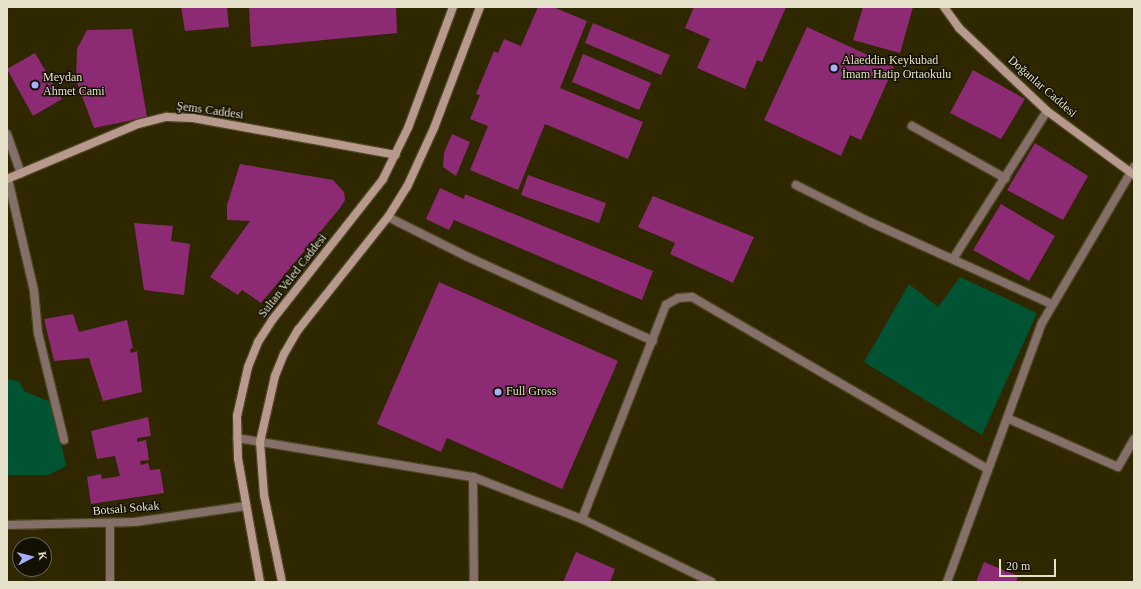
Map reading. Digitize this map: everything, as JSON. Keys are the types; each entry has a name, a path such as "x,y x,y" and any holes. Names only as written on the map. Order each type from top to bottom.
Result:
{"main road":[{"name":"Sultan Veled Caddesi","path":"260,582 246,506 237,438 242,389 258,342 273,319 365,205 396,155 453,7"},
{"path":"282,582 264,494 260,442 271,390 284,354 298,330 388,217 420,162 480,7"},
{"name":"Doğanlar Caddesi","path":"944,7 959,28 1047,111 1133,172"},
{"name":"Şems Caddesi","path":"7,179 138,124 167,117 193,118 396,155"}],"street":[{"path":"953,259 1047,111"},
{"path":"912,126 1005,178"},
{"path":"7,134 21,174"},
{"path":"946,582 1042,323 1052,304 1133,172"},
{"path":"7,179 34,291 38,333 64,440"},
{"path":"796,185 1052,304"},
{"path":"388,217 468,257 653,341"},
{"path":"582,519 666,305 678,298 692,297 988,469"},
{"path":"1006,418 1118,467 1134,439"},
{"path":"237,438 473,477 582,519 712,582"},
{"path":"473,477 474,582"},
{"name":"Botsalı Sokak","path":"7,525 110,524 246,506"},
{"path":"110,524 110,582"}],"green space":[{"path":"960,277 1037,313 982,435 864,362 909,284 938,307"},
{"path":"7,379 19,381 24,391 53,403 66,466 48,475 7,475"}],"building":[{"path":"181,7 227,7 229,27 185,31"},
{"path":"249,7 396,7 397,33 251,47"},
{"path":"538,7 553,7 587,21 560,88 643,122 628,159 545,124 518,190 470,170 488,126 470,119 480,95 476,94 494,51 498,53 504,39 521,46"},
{"path":"694,7 786,7 762,62 757,60 745,89 697,68 710,39 685,28"},
{"path":"863,7 913,7 900,53 853,40"},
{"path":"593,23 670,55 661,75 585,43"},
{"path":"807,27 894,67 861,140 850,135 841,156 764,120"},
{"path":"132,29 147,117 94,128 76,80 77,49 87,30"},
{"name":"Meydan Ahmet Cami","path":"35,53 62,99 33,116 7,69"},
{"path":"583,54 651,83 639,110 572,82"},
{"path":"973,70 1025,99 1001,139 950,113"},
{"path":"452,134 470,142 456,176 443,167 444,153"},
{"path":"1035,143 1088,176 1063,220 1007,190"},
{"path":"240,164 333,180 344,192 345,200 340,208 261,303 242,290 238,295 210,277 250,221 227,220 227,205"},
{"path":"528,175 606,203 599,223 521,195"},
{"path":"440,188 464,199 465,194 653,271 642,300 454,220 449,230 426,219"},
{"path":"653,196 754,237 733,283 670,254 675,243 638,227"},
{"path":"1001,204 1055,236 1029,281 973,250"},
{"path":"134,223 173,226 171,241 190,244 184,295 144,290"},
{"name":"Full Gross","path":"439,282 618,361 562,489 447,438 441,452 377,424"},
{"path":"73,314 79,332 127,320 133,348 130,349 131,353 137,351 142,392 103,401 89,358 54,361 44,319"},
{"path":"148,417 151,436 137,438 137,442 146,440 149,460 140,461 141,465 148,463 150,470 160,469 164,493 91,504 87,477 101,474 102,479 120,476 115,456 97,459 91,431"},
{"path":"576,552 615,569 610,582 563,582"},
{"path":"984,562 1018,576 1016,582 976,582"}],"place":[{"name":"Alaeddin Keykubad İmam Hatip Ortaokulu","path":"834,68"},
{"name":"Meydan Ahmet Cami","path":"35,85"},
{"name":"Full Gross","path":"498,392"}]}
